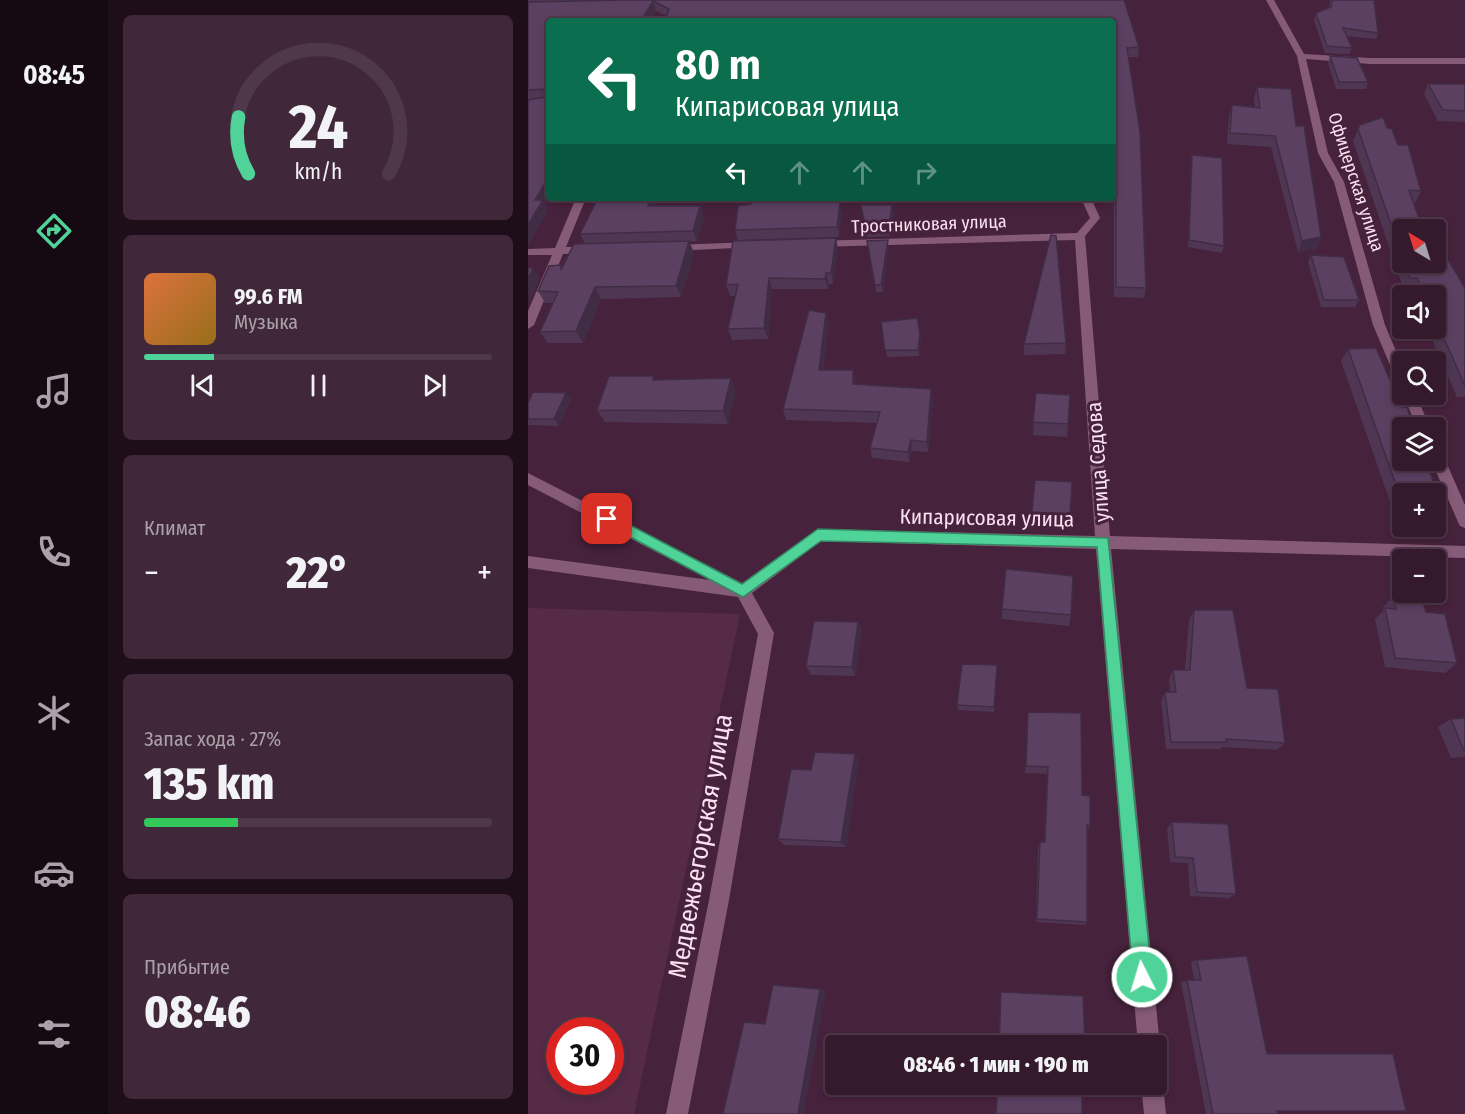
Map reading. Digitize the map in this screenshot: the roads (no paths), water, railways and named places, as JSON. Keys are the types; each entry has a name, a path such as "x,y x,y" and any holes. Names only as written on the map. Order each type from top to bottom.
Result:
{"street":[{"name":"Офицерская улица","path":"1270,0 1301,56 1323,153 1339,182 1379,325 1392,356"},
{"path":"1301,56 1370,61 1465,61"},
{"path":"528,326 580,201"},
{"path":"1080,236 1095,218 1087,201"},
{"name":"Тростниковая улица","path":"808,244 1080,236"},
{"name":"улица Седова","path":"1080,236 1103,542 1148,1035"},
{"path":"654,248 761,245"},
{"path":"528,252 607,249"},
{"path":"1443,471 1465,522"},
{"path":"528,479 705,568 743,591"},
{"name":"Кипарисовая улица","path":"743,591 818,535 1465,552"},
{"path":"528,562 743,591"},
{"name":"Медвежьегорская улица","path":"676,1114 719,900 766,633 743,591"},
{"path":"1153,1095 1155,1114"}]}
